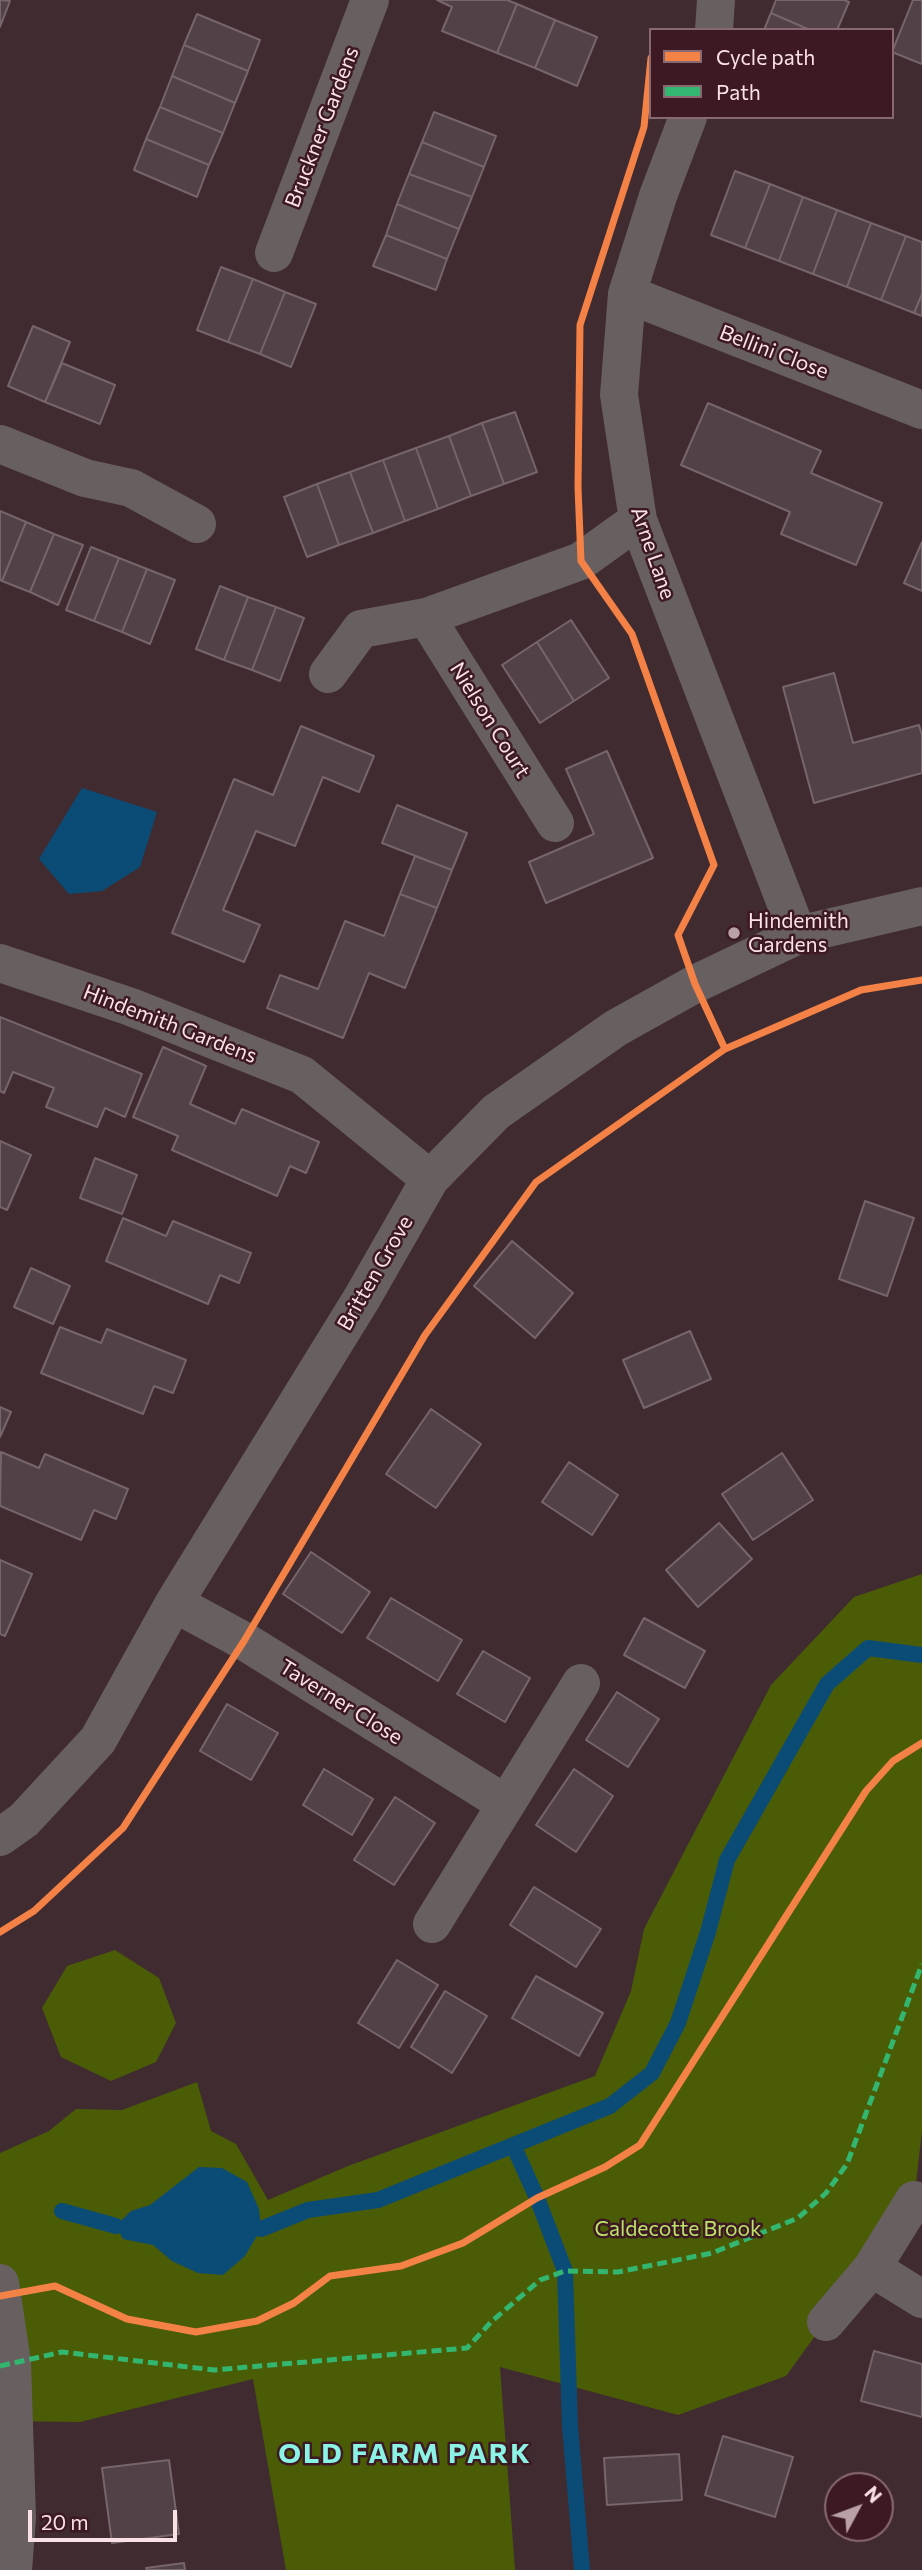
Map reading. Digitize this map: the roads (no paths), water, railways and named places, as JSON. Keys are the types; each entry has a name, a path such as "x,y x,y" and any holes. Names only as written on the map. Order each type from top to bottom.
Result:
{"street":[{"name":"Bruckner Gardens","path":"274,253 370,0"},
{"path":"714,28 716,0"},
{"name":"Arne Lane","path":"687,119 658,196 627,294 619,395 638,520 797,935"},
{"name":"Bellini Close","path":"627,294 922,411"},
{"path":"0,444 85,478 131,488 197,524"},
{"path":"328,674 361,629 426,617 582,561 638,520"},
{"name":"Nielson Court","path":"426,617 555,823"},
{"name":"Britten Grove","path":"0,1838 24,1820 98,1740 174,1603 362,1298 430,1179 496,1112 616,1028 695,984 797,935 922,906"},
{"name":"Hindemith Gardens","path":"0,963 131,1007 302,1075 430,1179"},
{"name":"Taverner Close","path":"174,1603 244,1641 506,1804"},
{"path":"432,1924 582,1683"},
{"path":"826,2322 872,2267 914,2200"},
{"path":"872,2267 922,2298"},
{"path":"0,2283 12,2362 17,2518 13,2570"}],"water":[{"path":"82,788 157,812 140,867 102,891 69,894 39,859"},
{"path":"199,2167 222,2168 247,2182 259,2209 261,2229 245,2256 223,2275 198,2273 172,2261 153,2245 123,2239 116,2226 131,2211 150,2205"}],"waterway":[{"path":"261,2229 308,2210 378,2200 610,2106 652,2073 678,2023 708,1932 727,1860 827,1684 868,1648 922,1655"},
{"path":"513,2145 565,2271 570,2426 582,2570"},
{"path":"62,2211 116,2226"}],"place":[{"name":"Hindemith Gardens","path":"734,933"}],"district":[{"name":"OLD FARM PARK","path":"405,2454"}],"park label":[{"name":"Caldecotte Brook","path":"678,2229"}]}
